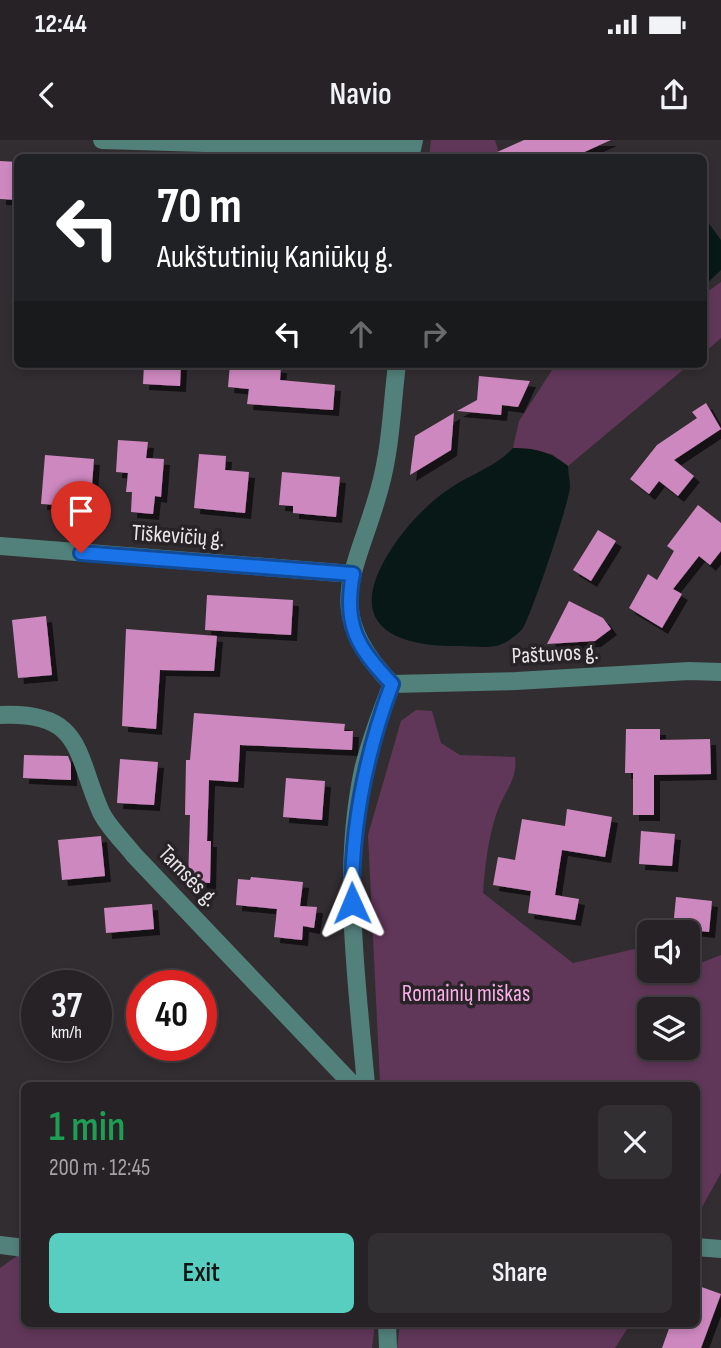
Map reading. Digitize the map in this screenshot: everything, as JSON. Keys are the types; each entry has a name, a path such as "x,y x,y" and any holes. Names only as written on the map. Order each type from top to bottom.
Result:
{"street":[{"path":"102,140 413,149"},
{"path":"366,1082 353,924 352,862 364,768 392,684 371,662 355,638 347,601 381,484 396,368"},
{"name":"Tiškevičių g.","path":"0,546 353,574"},
{"name":"Paštuvos g.","path":"392,684 516,681 689,671 721,672"},
{"name":"Tamsės g.","path":"0,715 42,720 69,732 86,764 102,814 134,855 350,1082"},
{"path":"0,1245 21,1248"},
{"path":"700,1247 721,1249"},
{"path":"387,1327 388,1348"}],"green space":[{"path":"431,140 495,140 499,154 429,154"},
{"path":"721,282 721,338 707,350 707,292"},
{"path":"553,368 685,368 568,466 552,454 513,448 519,421"},
{"name":"Romainių miškas","path":"416,710 432,711 441,743 460,755 515,757 512,779 491,832 483,893 573,963 637,948 637,983 700,983 700,963 721,955 721,1173 700,1211 700,1082 380,1082 368,835 401,721"},
{"path":"17,1256 21,1257 21,1327 375,1327 372,1348 0,1348 0,1268"},
{"path":"400,1327 628,1327 615,1348 397,1348"}],"shaded area":[{"path":"707,221 721,240 721,270 707,283"},
{"path":"513,448 542,452 561,461 568,466 570,484 550,558 523,628 504,643 487,647 434,645 394,635 381,625 373,611 372,594 378,573 392,548 432,502 460,482 495,463"}],"building":[{"path":"524,140 611,140 580,154 493,154"},
{"path":"0,161 14,162 14,200 0,199"},
{"path":"144,368 181,368 180,386 143,384"},
{"path":"230,368 281,368 280,380 335,385 333,410 247,404 249,389 228,387"},
{"path":"479,376 530,381 518,407 502,405 501,415 457,411 477,400"},
{"path":"706,403 721,429 674,460 694,476 678,496 659,481 649,494 630,479 657,445 697,418 692,412"},
{"path":"454,413 451,450 410,475 415,436"},
{"path":"118,440 148,442 146,458 164,459 161,497 155,496 153,514 131,512 132,492 126,492 128,473 116,472"},
{"path":"199,454 226,456 225,470 249,472 245,513 194,508"},
{"path":"45,455 94,459 92,485 76,484 74,506 41,504"},
{"path":"282,472 340,477 336,517 293,513 293,506 279,505"},
{"path":"698,505 721,523 721,551 710,565 699,556 673,589 682,594 662,628 629,608 648,574 657,580 674,551 667,546"},
{"path":"598,530 616,541 591,581 573,570"},
{"path":"207,595 293,600 291,635 205,630"},
{"path":"569,601 603,618 611,629 595,641 547,644"},
{"path":"46,616 52,675 18,678 12,620"},
{"path":"126,629 217,636 214,671 160,670 156,729 122,726"},
{"path":"194,713 345,724 344,731 353,731 352,750 240,745 238,782 209,780 207,841 211,841 210,883 188,882 190,815 185,815 186,760 190,760"},
{"path":"626,729 660,729 660,740 710,739 711,774 654,775 654,815 633,815 633,773 625,773"},
{"path":"24,755 68,756 71,780 23,778"},
{"path":"120,759 158,762 154,805 117,803"},
{"path":"286,778 325,781 322,820 283,817"},
{"path":"567,809 612,817 605,857 562,850 555,895 579,899 575,920 528,913 531,891 493,885 498,857 515,860 522,819 565,826"},
{"path":"641,831 675,834 672,866 639,864"},
{"path":"101,836 105,876 62,880 58,840"},
{"path":"251,877 303,882 300,906 317,907 314,928 303,926 302,940 274,937 277,909 236,905 238,879 250,880"},
{"path":"676,897 712,901 709,932 700,931 700,920 674,920"},
{"path":"152,904 154,929 106,933 104,908"},
{"path":"700,1286 721,1294 701,1348 662,1348 670,1327 700,1327"}],"route":[{"path":"81,553 353,574 347,601 355,638 371,662 392,684 377,722 360,787 352,862 352,903"}]}
